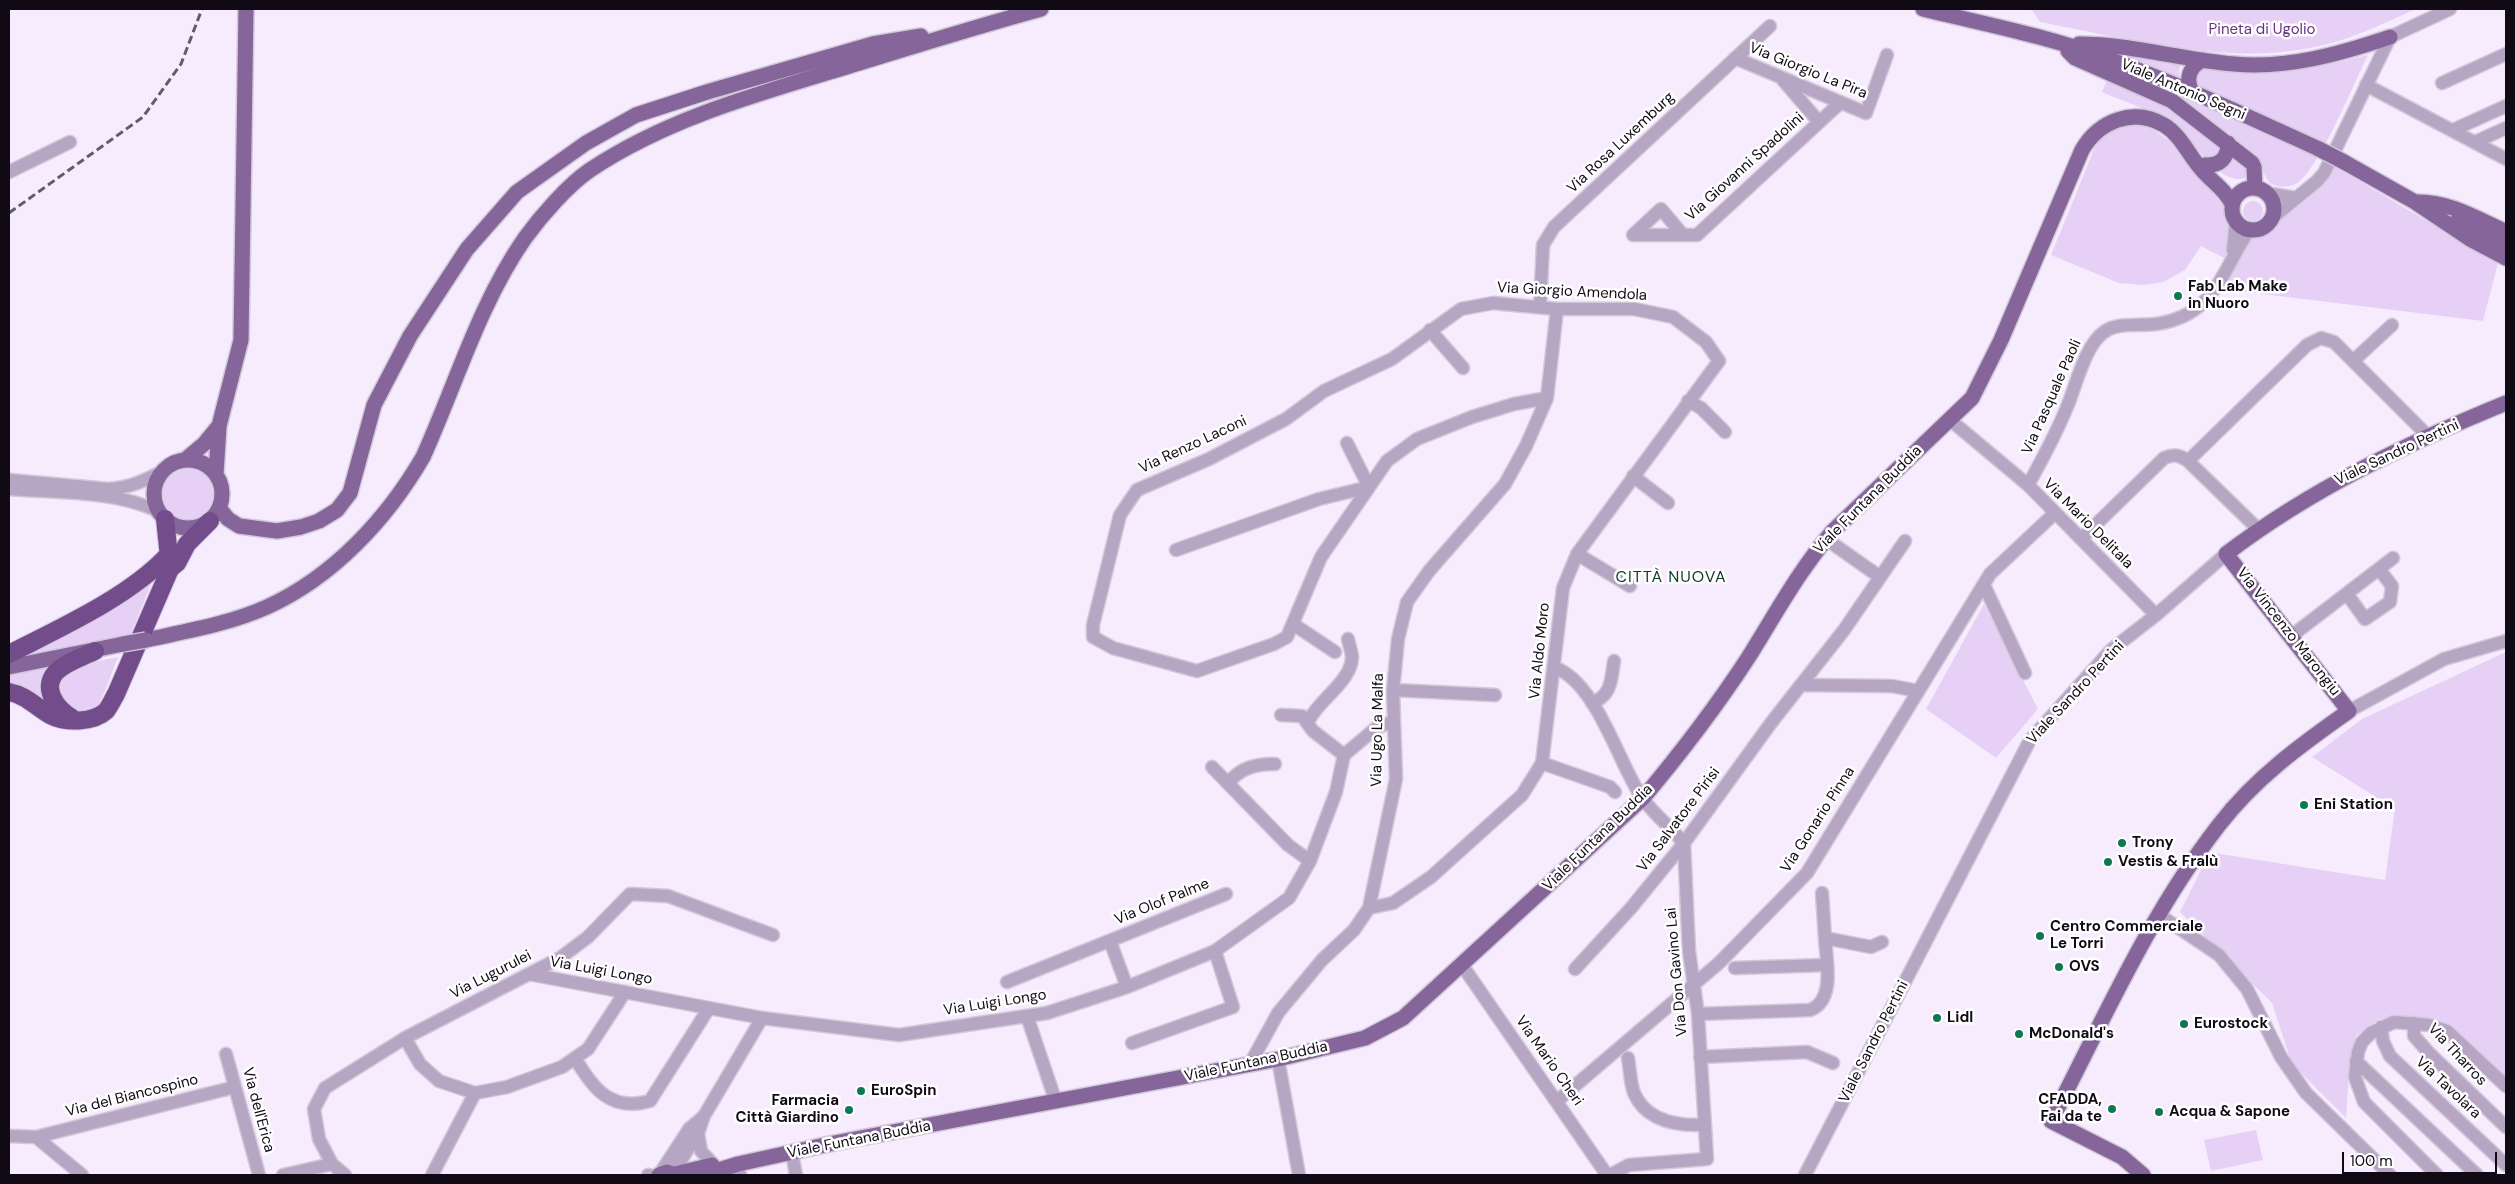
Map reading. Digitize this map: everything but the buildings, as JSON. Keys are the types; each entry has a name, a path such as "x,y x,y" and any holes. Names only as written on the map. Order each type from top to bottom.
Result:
{"highway":[{"path":"9,654 70,622 169,562 177,563 187,544 214,514"},
{"path":"9,692 31,700 51,716 76,721 93,718 106,710 116,694 169,562 169,544 162,515"},
{"path":"76,721 56,706 52,699 50,686 55,674 61,668 95,651"}],"main road":[{"path":"219,426 204,444 185,460 169,465 156,481 154,493 162,515 182,528 201,526 214,514 222,490 216,474 219,426 241,340 246,9"},
{"path":"9,667 95,651 226,622 268,607 319,575 358,543 376,524 408,483 423,457 500,280 526,238 554,203 588,171 663,128 785,85 1041,9"},
{"name":"Viale Antonio Segni","path":"1923,9 2060,43 2105,58 2192,92 2344,162 2421,206 2470,239 2506,258"},
{"path":"214,514 240,526 277,531 320,521 337,510 350,493 374,405 410,336 467,249 517,192 586,142 636,115 716,89 873,44 976,27"},
{"path":"2060,43 2093,44 2235,65 2305,61 2344,53 2390,37"},
{"path":"2060,43 2075,58 2172,101 2228,143 2254,167 2255,190 2274,208 2271,219 2257,230 2245,228 2236,221 2232,204 2255,190"},
{"path":"2192,92 2189,86 2190,73 2203,60"},
{"name":"Viale Funtana Buddia","path":"671,1175 708,1170 739,1170 792,1153 1278,1058 1378,1033 1403,1018 1643,798 1673,762 1747,660 1813,554 1826,538 1972,398 1985,375 2088,139 2111,121 2129,116 2146,118 2164,125 2213,173 2255,190"},
{"path":"2205,165 2217,164 2222,160 2226,155 2228,143"},
{"name":"Viale Funtana Buddia","path":"2184,146 2201,169 2227,194 2232,204"},
{"path":"2421,206 2432,201 2463,210 2506,232"},
{"name":"Viale Antonio Segni","path":"2421,206 2506,246"},
{"name":"Viale Sandro Pertini","path":"2226,554 2258,529 2329,485 2429,437 2506,403"},
{"path":"185,460 202,463 216,474"},
{"name":"Via Vincenzo Marongiu","path":"2226,554 2350,711"},
{"path":"2143,1175 2122,1157 2051,1121 2158,914 2219,824 2257,783 2295,748 2350,711"}],"street":[{"path":"2271,219 2324,173 2390,37 2450,9"},
{"name":"Via Rosa Luxemburg","path":"1540,307 1543,245 1554,227 1770,26"},
{"path":"2442,83 2506,54"},
{"name":"Via Giorgio La Pira","path":"1735,58 1866,113 1887,55"},
{"path":"1781,78 1819,122"},
{"path":"2366,85 2506,159"},
{"name":"Via Giovanni Spadolini","path":"1683,235 1661,209 1632,235 1683,235 1697,235 1840,103"},
{"path":"2453,130 2506,106"},
{"path":"2475,142 2506,128"},
{"path":"9,172 70,142"},
{"name":"Viale Funtana Buddia","path":"2255,190 2296,198"},
{"name":"Via Pasquale Paoli","path":"2231,260 2236,221"},
{"name":"Via Pasquale Paoli","path":"2028,485 2047,450 2094,341 2104,331 2116,327 2157,324 2198,308 2210,298 2223,279 2231,260 2248,232 2257,230"},
{"name":"Via Giorgio Amendola","path":"1430,330 1461,309 1493,304 1557,309 1634,309 1673,317 1706,342 1719,361"},
{"name":"Via Ugo La Malfa","path":"1250,1064 1278,1013 1322,960 1354,930 1369,908 1396,779 1393,690 1398,639 1408,602 1429,571 1505,484 1526,446 1547,398 1557,309"},
{"path":"2353,361 2392,325"},
{"path":"1430,330 1463,368"},
{"name":"Via Renzo Laconi","path":"1430,330 1392,359 1324,391 1286,419 1209,459 1137,490 1120,515 1093,625 1093,637 1113,648 1197,671 1274,644 1287,637 1302,598 1322,557 1387,461 1417,439 1480,414 1514,404 1547,398"},
{"path":"2188,461 2307,345 2321,338 2334,342 2429,437"},
{"name":"Via Aldo Moro","path":"1369,908 1393,903 1431,877 1522,795 1542,763 1554,667 1556,632 1563,588 1577,554 1719,361"},
{"path":"1688,401 1701,408 1725,432"},
{"name":"Via Mario Delitala","path":"1949,419 2028,485 2156,615"},
{"path":"1176,550 1329,498 1369,487 1347,443"},
{"path":"2081,539 2164,458 2178,455 2188,461 2258,529"},
{"path":"9,480 108,489 137,485 163,471"},
{"path":"1633,476 1668,503"},
{"path":"9,489 122,498 142,503 162,515"},
{"path":"1329,498 1343,502 1352,514"},
{"name":"Via Gonario Pinna","path":"1557,1101 1720,964 1807,873 1990,574 2055,513"},
{"path":"1826,538 1880,578"},
{"name":"Via Salvatore Pirisi","path":"1575,969 1631,908 1684,843 1844,630 1905,541"},
{"path":"1577,554 1630,586"},
{"name":"Viale Sandro Pertini","path":"1805,1175 2030,740 2111,650 2156,615 2226,554"},
{"path":"2290,637 2393,558"},
{"path":"2347,594 2365,619 2390,602 2392,586 2379,569"},
{"path":"1984,585 2025,673"},
{"path":"1293,624 1335,652"},
{"path":"1308,722 1313,711 1334,691 1348,671 1352,659 1348,639"},
{"path":"2350,711 2444,659 2506,640"},
{"path":"1592,702 1603,698 1610,690 1614,661"},
{"path":"1554,667 1566,672 1592,702 1643,798 1684,843"},
{"path":"1801,685 1892,686 1918,691"},
{"path":"1393,690 1496,695"},
{"path":"1281,715 1302,716 1313,731 1344,755 1376,728 1394,721"},
{"name":"Via Luigi Longo","path":"529,974 762,1018 899,1034 1047,1013 1127,987 1215,952 1289,898 1310,860 1336,792 1344,755"},
{"path":"1542,763 1610,787 1615,792"},
{"path":"1228,783 1238,771 1250,766 1275,764"},
{"path":"1212,767 1288,845 1310,860"},
{"name":"Via Don Gavino Lai","path":"1608,1175 1629,1165 1707,1159 1698,1014 1689,951 1684,843"},
{"name":"Via Lugurulei","path":"345,1175 332,1164 319,1139 314,1109 325,1088 405,1038 560,958 588,937 630,894 668,896 773,935"},
{"name":"Via Olof Palme","path":"1007,982 1226,894"},
{"path":"1698,1014 1810,1010 1823,1003 1827,992 1822,894"},
{"path":"2158,914 2219,955 2247,989 2281,1057 2306,1093 2390,1175"},
{"path":"1825,938 1871,947 1882,942"},
{"name":"Via Olof Palme","path":"1110,941 1127,987"},
{"path":"1132,1043 1233,1006 1215,952"},
{"name":"Via Mario Cheri","path":"1462,965 1608,1175"},
{"path":"1735,968 1826,965"},
{"path":"405,1038 420,1064 439,1081 475,1093 506,1087 562,1067 588,1049 625,992"},
{"path":"575,1058 589,1081 609,1099 633,1105 650,1101 709,1008"},
{"path":"1027,1016 1056,1102"},
{"path":"671,1175 698,1133 703,1117 762,1018"},
{"path":"2437,1175 2364,1102 2355,1077 2356,1061 2362,1042 2381,1027 2394,1022 2430,1025 2447,1031 2506,1086"},
{"name":"Via Tharros","path":"2414,1023 2414,1036 2429,1053 2506,1127"},
{"name":"Via Tavolara","path":"2381,1027 2383,1041 2390,1056 2506,1165"},
{"path":"1700,1057 1807,1052 1834,1063"},
{"name":"Via dell'Erica","path":"226,1054 259,1175"},
{"path":"1278,1058 1299,1175"},
{"path":"1628,1058 1634,1093 1652,1114 1681,1126 1704,1125"},
{"path":"2356,1061 2477,1175"},
{"name":"Via del Biancospino","path":"9,1136 36,1137 235,1087"},
{"path":"432,1175 475,1093"},
{"path":"671,1175 689,1128 703,1117"},
{"path":"698,1133 701,1151 708,1170"},
{"path":"36,1137 82,1175"},
{"path":"792,1153 796,1175"},
{"path":"283,1175 332,1164"}],"green space":[{"name":"Pineta di Ugolio","path":"2031,9 2416,9 2366,31 2335,42 2299,50 2225,53 2150,44 2040,22"},
{"path":"2122,53 2182,62 2179,70 2180,77 2120,55"},
{"path":"2368,55 2317,158 2299,182 2288,186 2279,187 2272,184 2266,178 2259,160 2232,137 2152,86 2152,82 2204,101 2194,78 2201,69 2285,70 2327,64"},
{"path":"2107,80 2162,103 2182,116 2248,167 2248,177 2238,179 2228,176 2208,161 2183,132 2169,121 2102,92"},
{"path":"2133,124 2152,129 2168,140 2226,209 2232,235 2226,259 2201,246 2185,270 2163,282 2143,285 2119,283 2051,255 2097,142 2113,130"},
{"path":"2332,165 2498,263 2483,321 2222,289 2249,239 2265,226 2294,210 2310,196"},
{"path":"2249,201 2257,201 2263,207 2263,215 2257,221 2249,221 2243,215 2243,207"},
{"path":"183,469 193,469 206,476 213,489 213,499 206,512 193,519 183,519 174,515 167,508 163,499 163,489 167,480 174,473"},
{"path":"154,577 130,636 18,659"},
{"path":"1984,604 2038,709 1996,758 1926,709"},
{"path":"2506,652 2506,1083 2450,1026 2379,1019 2356,1036 2349,1074 2346,1118 2292,1064 2272,1003 2180,912 2203,866 2214,853 2385,880 2395,809 2312,757 2362,719"},
{"path":"118,657 98,705 90,711 78,712 68,709 57,692 65,675 81,666"},
{"path":"53,665 52,706 9,687 9,674"},
{"path":"2256,1130 2263,1160 2211,1171 2204,1140"}],"railway":[{"path":"9,213 143,117 181,64 202,9"}],"place":[{"name":"Fab Lab Make in Nuoro","path":"2178,296"},
{"name":"Eni Station","path":"2304,805"},
{"name":"Trony","path":"2122,843"},
{"name":"Vestis & Fralù","path":"2108,862"},
{"name":"Centro Commerciale Le Torri","path":"2040,936"},
{"name":"OVS","path":"2059,967"},
{"name":"Lidl","path":"1937,1018"},
{"name":"Eurostock","path":"2184,1024"},
{"name":"McDonald's","path":"2019,1034"},
{"name":"EuroSpin","path":"861,1091"},
{"name":"CFADDA, Fai da te","path":"2112,1109"},
{"name":"Farmacia Città Giardino","path":"849,1110"},
{"name":"Acqua & Sapone","path":"2159,1112"}],"district":[{"name":"CITTÀ NUOVA","path":"1671,578"}]}
